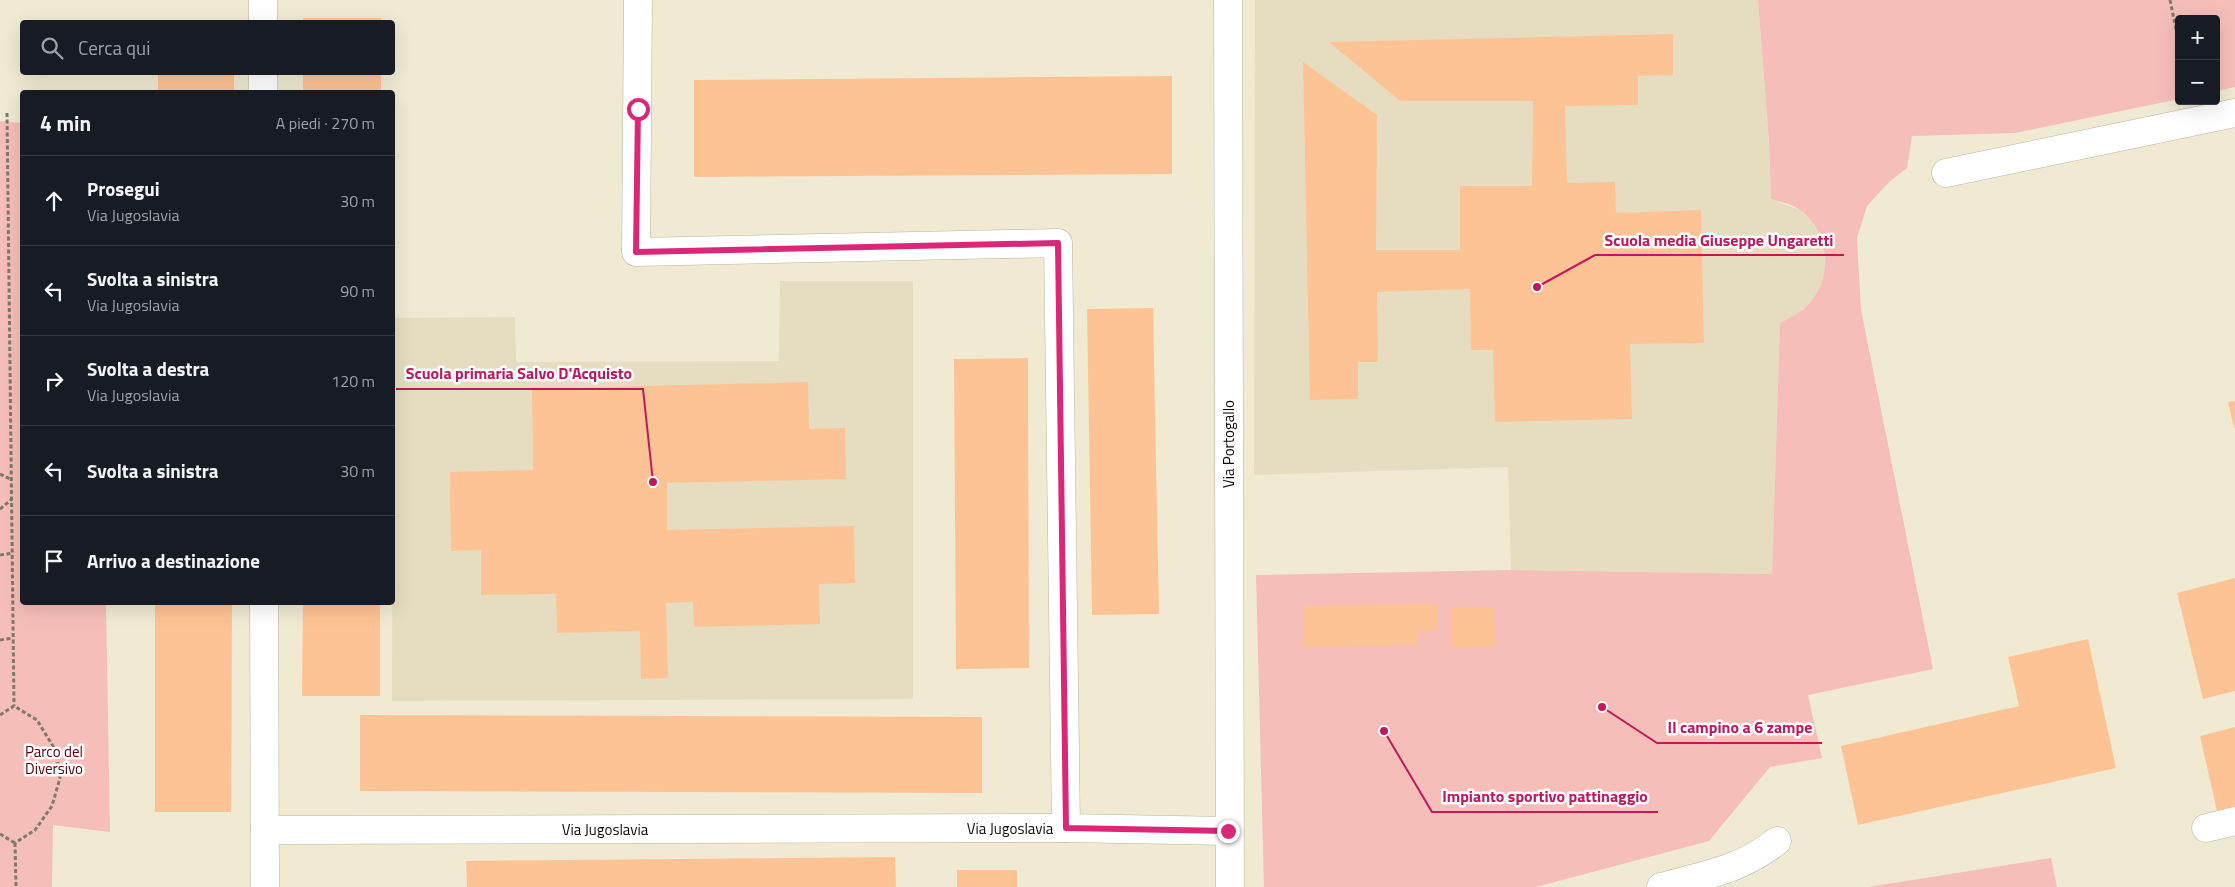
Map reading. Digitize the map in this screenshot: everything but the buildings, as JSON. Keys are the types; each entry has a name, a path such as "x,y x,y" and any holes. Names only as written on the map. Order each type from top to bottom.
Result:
{"street":[{"path":"263,0 263,20"},
{"name":"Via Jugoslavia","path":"265,830 1066,828 1058,243 636,252 638,0"},
{"name":"Via Portogallo","path":"1228,0 1228,831 1230,887"},
{"path":"263,75 263,90"},
{"path":"1946,173 2235,113"},
{"path":"264,605 265,887"},
{"path":"2206,828 2235,822"},
{"path":"1066,828 1228,831"},
{"path":"1661,887 1739,866 1760,855 1777,841"}],"path":[{"path":"2170,0 2175,24"},
{"path":"7,113 14,706"},
{"path":"0,474 12,480"},
{"path":"0,509 12,499"},
{"path":"0,555 13,553"},
{"path":"0,640 13,638"},
{"path":"0,715 14,706"},
{"path":"14,706 37,720 56,751 60,778 52,806 35,830 15,844"},
{"path":"0,834 15,844"},
{"path":"15,844 16,887"}],"shaded area":[{"path":"1255,0 1758,0 1769,141 1771,199 1800,210 1811,221 1819,233 1825,248 1826,263 1823,279 1817,294 1807,306 1794,316 1780,323 1772,574 1511,570 1508,467 1254,475"},
{"path":"780,281 913,281 913,699 392,701 392,605 395,605 395,318 515,317 516,362 779,361"}],"green space":[{"path":"1758,0 2235,0 2235,87 2220,90 2220,15 2175,15 2175,100 2015,133 1912,136 1907,168 1889,182 1867,206 1857,238 1861,310 1933,669 1808,695 1822,758 1770,767 1709,841 1536,887 1264,887 1256,575 1511,570 1772,574 1780,323 1797,314 1815,296 1825,271 1825,257 1818,231 1810,220 1797,208 1771,199 1769,141"},
{"name":"Parco del Diversivo","path":"0,121 20,123 20,605 106,605 110,832 53,825 52,887 0,887"},
{"path":"2051,858 2057,887 1868,887"}],"place":[{"name":"Scuola media Giuseppe Ungaretti","path":"1537,287"},
{"name":"Scuola primaria Salvo D'Acquisto","path":"653,482"},
{"name":"Il campino a 6 zampe","path":"1602,707"},
{"name":"Impianto sportivo pattinaggio","path":"1384,731"}],"route":[{"path":"638,109 636,252 1058,243 1066,828 1228,831"}]}
